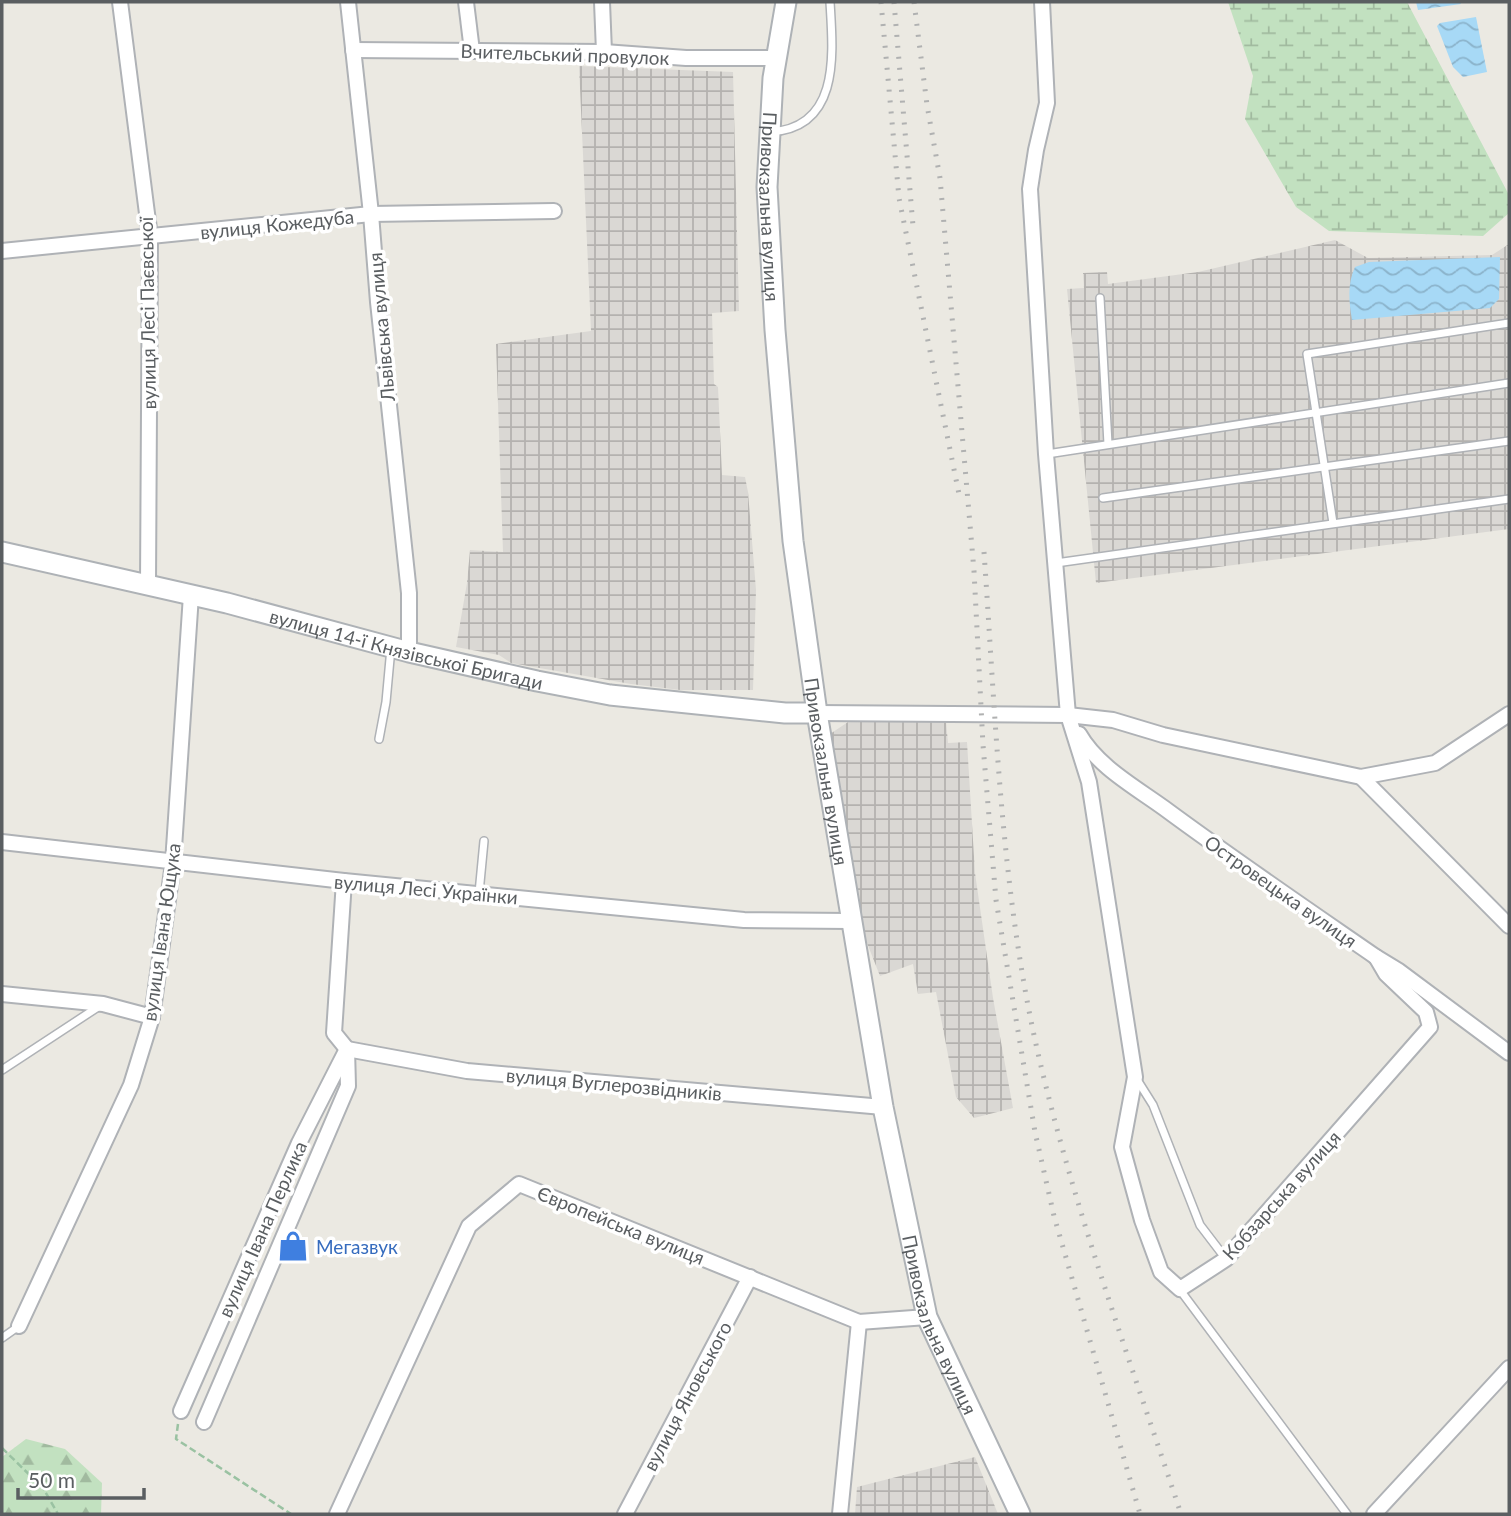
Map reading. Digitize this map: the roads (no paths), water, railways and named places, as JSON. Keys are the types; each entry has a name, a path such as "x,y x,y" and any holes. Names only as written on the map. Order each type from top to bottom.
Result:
{"street":[{"name":"вулиця Лесі Паєвської","path":"120,2 150,237 148,584"},
{"name":"Львівська вулиця","path":"348,2 409,593 400,649"},
{"path":"466,2 472,51"},
{"path":"602,2 604,52"},
{"name":"Привокзальна вулиця","path":"786,2 776,58 767,187 775,330 793,541 817,713 883,1107 927,1317 1020,1514"},
{"path":"1042,2 1047,103 1030,189 1046,454 1068,715 1088,782 1135,1077 1122,1147 1142,1220 1161,1272 1180,1289"},
{"name":"Вчительський провулок","path":"353,50 604,52 686,58 776,58"},
{"name":"вулиця Кожедуба","path":"2,251 371,214 554,211"},
{"name":"вулиця 14-ї Князівської Бригади","path":"2,552 227,603 400,649 537,681 610,695 785,713 817,713"},
{"name":"вулиця Івана Ющука","path":"19,1326 131,1084 152,1017 173,863 191,595"},
{"path":"817,713 1068,715 1113,720 1163,735 1361,777 1435,763 1509,714"},
{"name":"Островецька вулиця","path":"1068,715 1085,744 1110,769 1206,839 1409,978 1509,1053"},
{"path":"1361,777 1509,926"},
{"name":"вулиця Лесі Українки","path":"2,842 344,881 744,920 851,921"},
{"name":"вулиця Івана Перлика","path":"204,1422 348,1086 347,1049 334,1033 344,881"},
{"name":"Кобзарська вулиця","path":"1180,1289 1226,1259 1430,1027 1426,1012 1387,975 1376,957"},
{"path":"2,994 103,1004 152,1017"},
{"name":"вулиця Івана Перлика","path":"181,1411 299,1143 347,1049"},
{"name":"вулиця Вуглерозвідників","path":"347,1049 467,1071 883,1107"},
{"name":"Європейська вулиця","path":"337,1514 468,1226 519,1184 859,1322 927,1317"},
{"name":"вулиця Яновського","path":"625,1514 750,1277"},
{"path":"840,1514 859,1322"},
{"path":"1374,1514 1509,1368"}],"lane":[{"path":"770,132 788,131 800,125 824,98 832,66 830,2"},
{"path":"1100,298 1108,444"},
{"path":"1333,523 1307,354 1509,323"},
{"path":"1046,454 1509,383"},
{"path":"1103,498 1509,441"},
{"path":"1055,563 1509,499"},
{"path":"379,739 400,649"},
{"path":"479,893 484,841"},
{"path":"2,1070 103,1004"},
{"path":"1135,1077 1153,1105 1200,1226 1226,1259"},
{"path":"1180,1289 1346,1514"},
{"path":"2,1338 19,1326"}],"water":[{"path":"1416,2 1460,2 1461,4 1418,10"},
{"path":"1476,17 1487,72 1463,77 1453,67 1437,26 1440,23"},
{"path":"1500,257 1499,299 1490,308 1352,320 1350,286 1355,267 1369,262"}],"railway":[{"path":"881,2 899,198 960,499"},
{"path":"894,2 913,226"},
{"path":"914,2 927,105 940,178 974,571 983,745 996,900 1035,1132 1054,1216 1140,1514"},
{"path":"984,552 1002,810 1017,939 1028,1003 1041,1066 1071,1179 1181,1514"}],"place":[{"name":"Мегазвук","path":"293,1246"}]}
